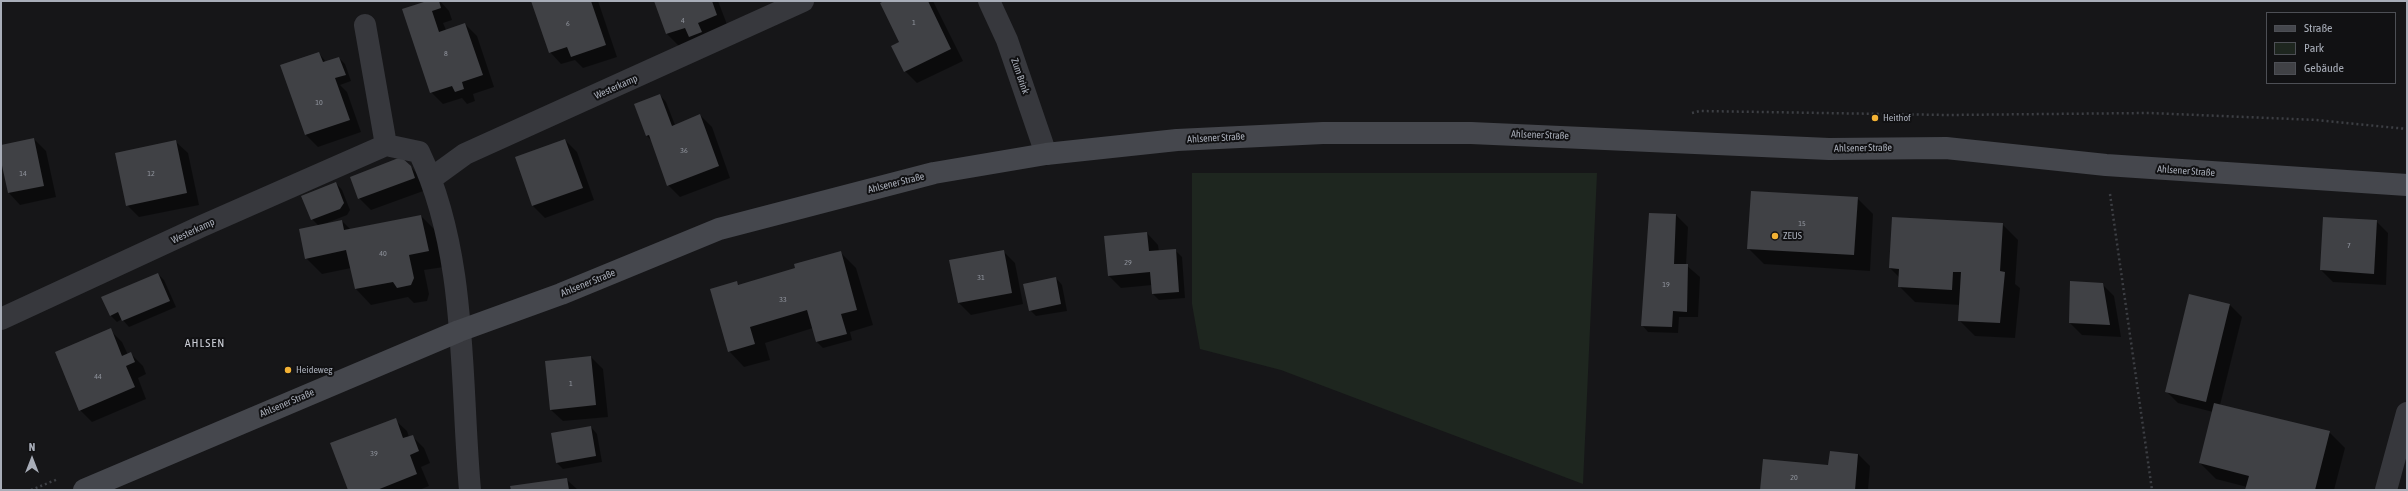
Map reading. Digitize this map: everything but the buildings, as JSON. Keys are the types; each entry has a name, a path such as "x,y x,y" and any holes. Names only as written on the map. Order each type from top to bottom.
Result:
{"main road":[{"name":"Ahlsener Straße","path":"84,490 459,331 561,294 720,229 934,173 1046,154 1185,140 1323,133 1471,133 1829,149 1946,148 2106,165 2407,186"}],"street":[{"name":"Westerkamp","path":"432,178 465,154 804,1"},
{"name":"Zum Brink","path":"989,1 1007,40 1046,154"},
{"path":"365,26 386,145 419,152 432,178 439,202 459,306 459,331 470,490"},
{"name":"Westerkamp","path":"1,319 386,145"},
{"path":"2386,490 2407,412"}],"path":[{"path":"1686,114 1700,111 1947,115 2149,113 2317,120 2407,128"},
{"path":"2106,165 2152,490"},
{"path":"31,490 60,478"}],"green space":[{"path":"1192,173 1597,173 1583,484 1281,370 1200,349 1192,304"}],"place":[{"name":"Heithof","path":"1875,118"},
{"name":"ZEUS","path":"1775,236"},
{"name":"Heideweg","path":"288,370"}],"district":[{"name":"AHLSEN","path":"205,343"}]}
